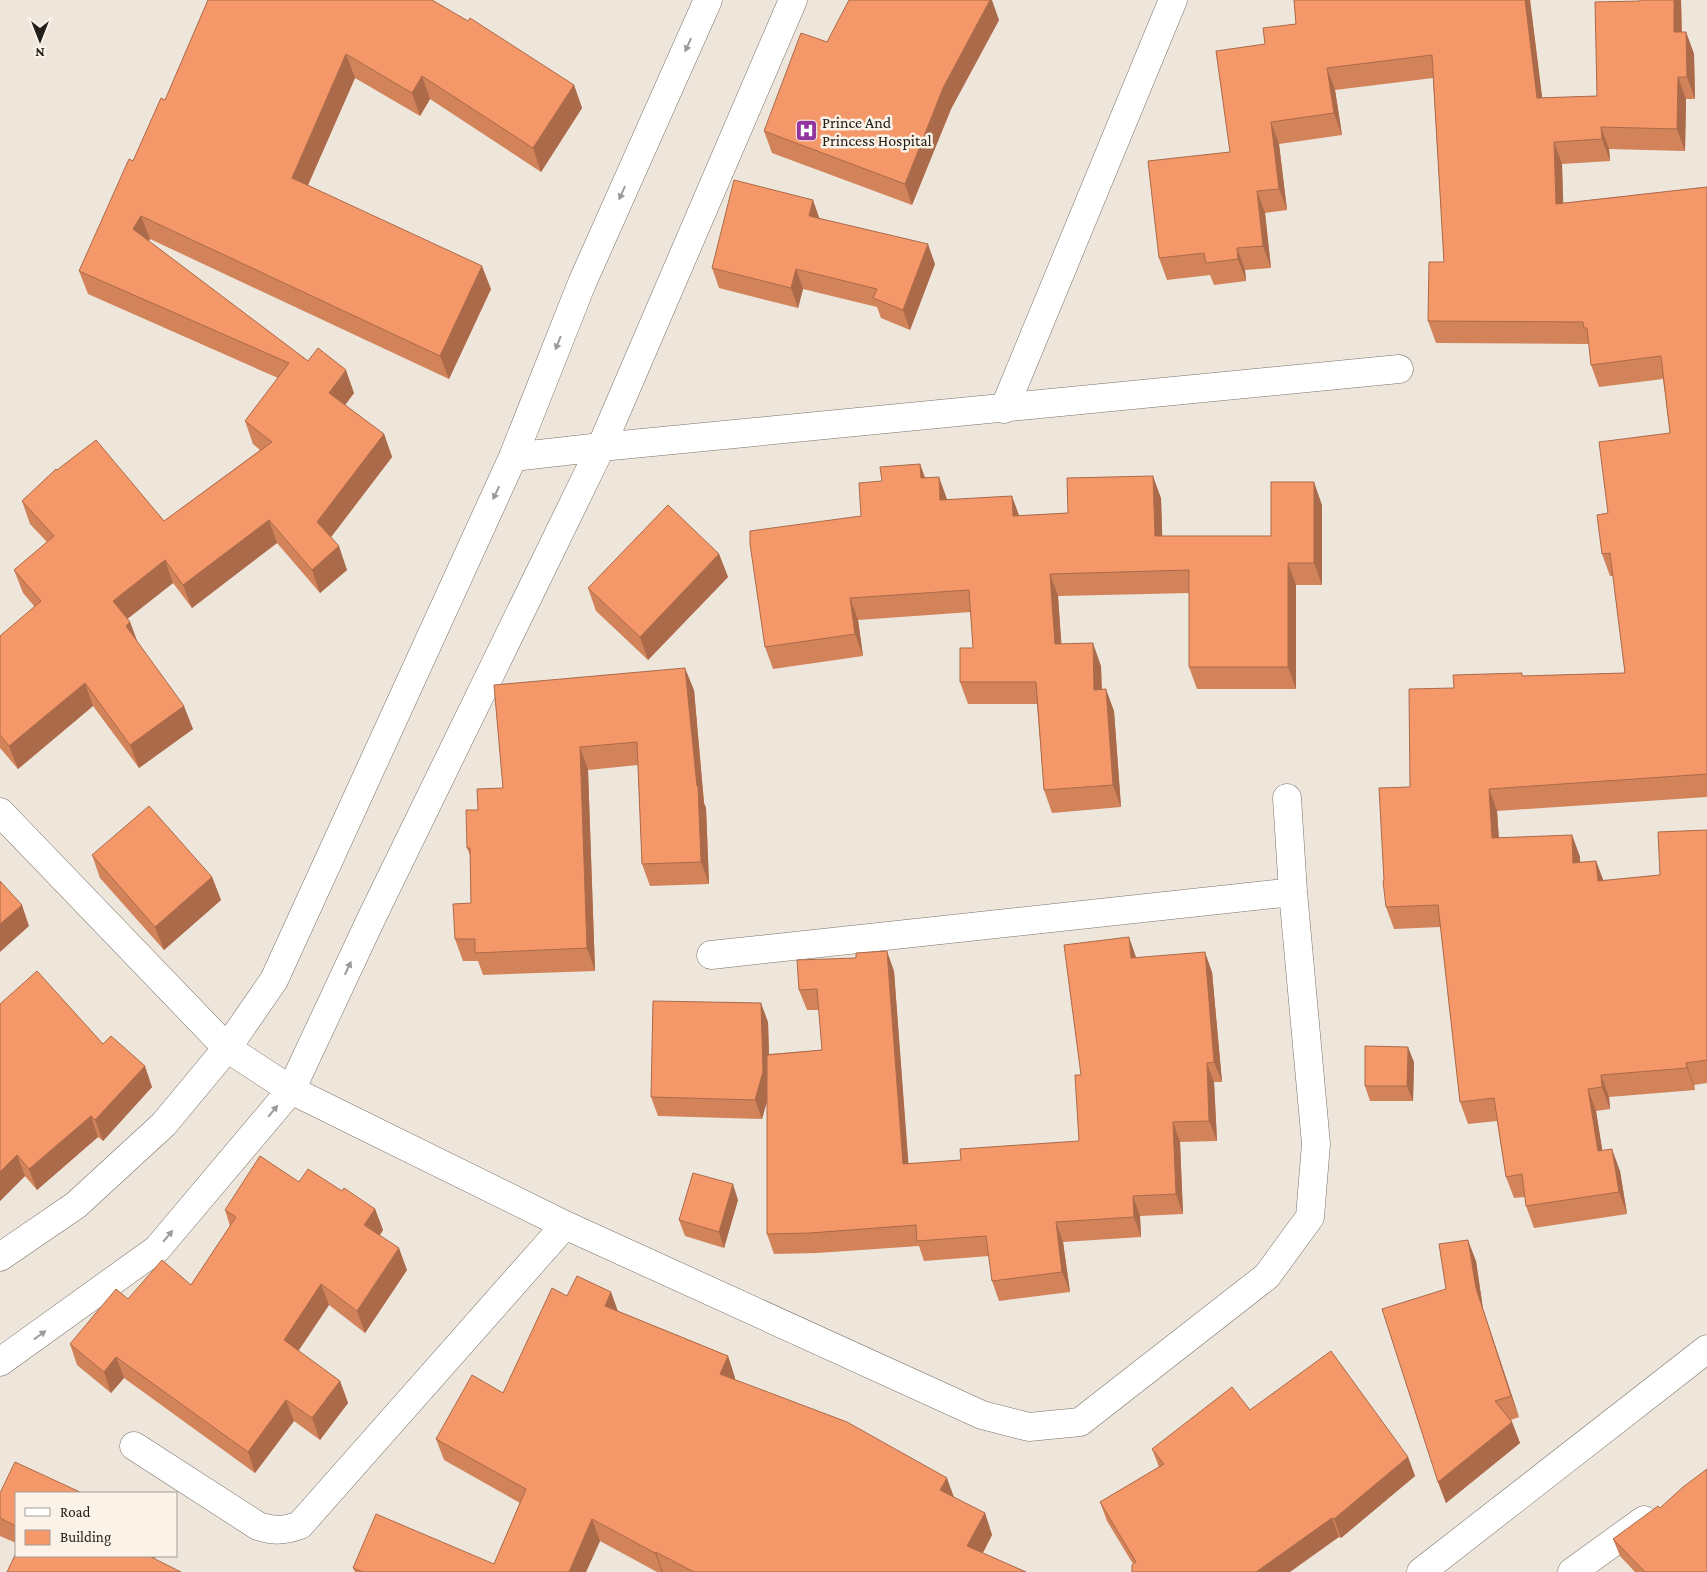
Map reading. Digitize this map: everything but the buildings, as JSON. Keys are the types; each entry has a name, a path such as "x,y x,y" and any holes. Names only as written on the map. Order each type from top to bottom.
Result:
{"street":[{"path":"0,1257 76,1205 156,1131 228,1048 274,980 513,457 582,283 708,0"},
{"path":"0,1362 157,1250 291,1090 376,908 601,447 793,0"},
{"path":"1004,408 1173,0"},
{"path":"513,457 1399,369"},
{"path":"0,812 228,1048 291,1090 565,1225 982,1415 1029,1427 1080,1422 1267,1276 1310,1217 1316,1144 1293,892 1287,798"},
{"path":"710,955 1293,892"},
{"path":"134,1446 258,1526 273,1530 286,1530 300,1525 565,1225"},
{"path":"1421,1572 1707,1349"},
{"path":"1572,1572 1660,1508"}],"place":[{"name":"Prince And Princess Hospital","path":"806,131"}]}
